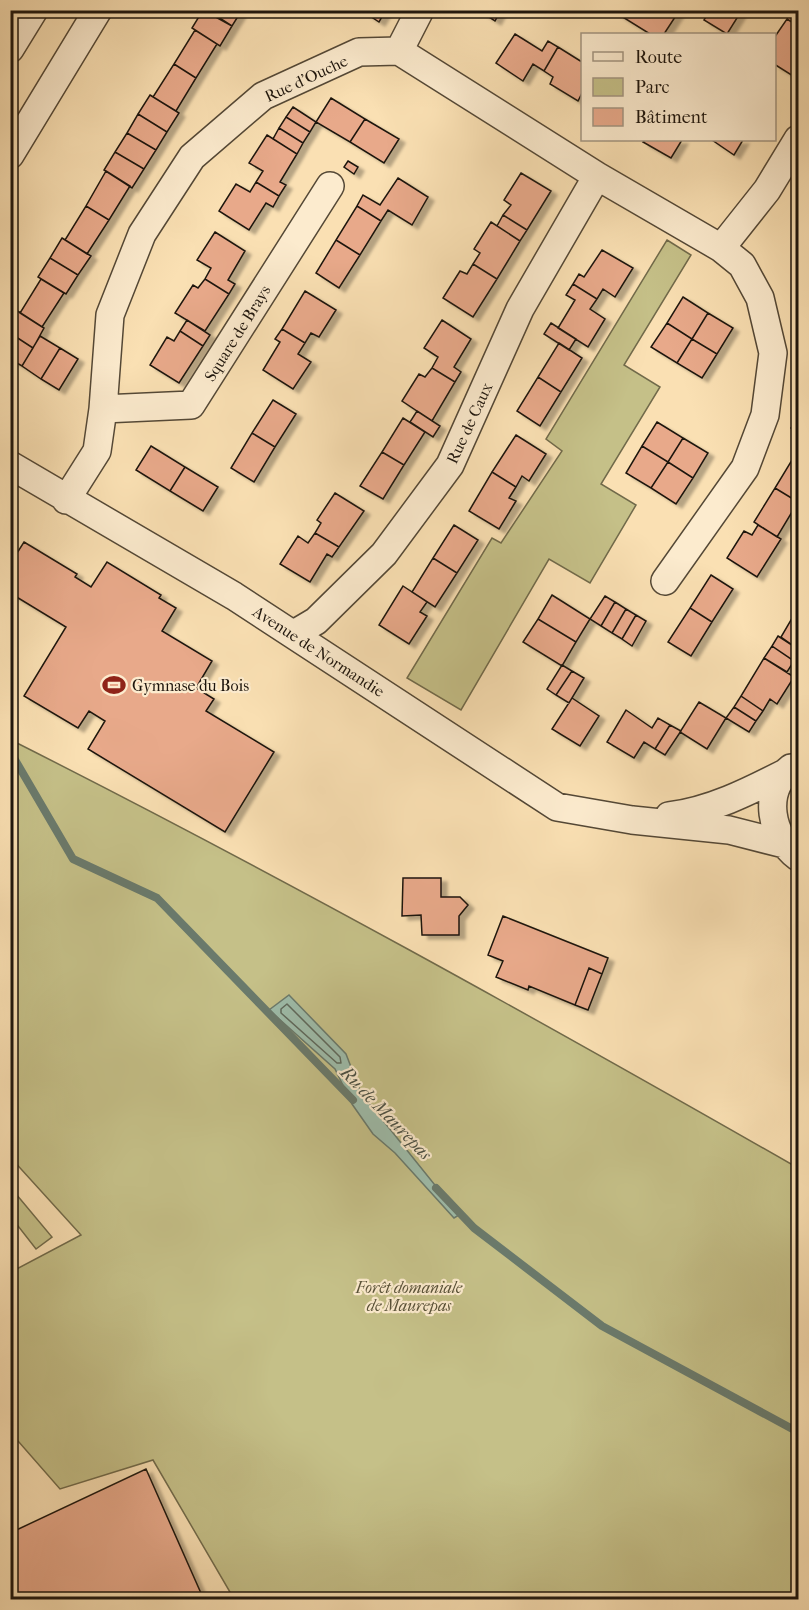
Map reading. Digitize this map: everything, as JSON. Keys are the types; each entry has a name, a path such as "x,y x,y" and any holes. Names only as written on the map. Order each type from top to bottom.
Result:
{"street":[{"path":"10,49 33,10"},
{"path":"10,155 98,10"},
{"path":"420,10 399,51 597,176 721,248 742,265 760,298 773,352 765,415 746,468 664,581"},
{"name":"Rue d'Ouche","path":"66,500 97,450 103,409 110,315 142,234 192,157 263,96 359,52 399,51"},
{"path":"721,248 767,190 798,139"},
{"name":"Rue de Caux","path":"294,634 316,621 384,554 450,465 520,309 597,176"},
{"name":"Square de Brays","path":"103,409 191,405 330,186"},
{"name":"Avenue de Normandie","path":"10,465 66,500 234,596 557,807 632,820 729,830 791,850"},
{"name":"Avenue de Normandie","path":"632,820 689,813 747,793 792,768"},
{"name":"Avenue de Normandie","path":"791,850 773,821 773,796 792,768"}],"green space":[{"path":"667,240 691,255 624,365 660,387 601,484 636,505 590,583 549,559 461,710 407,678 492,538 501,543 562,451 546,439"},
{"name":"Forêt domaniale de Maurepas","path":"11,740 407,949 798,1168 798,1599 234,1599 153,1460 60,1489 11,1433 11,1272 81,1235 11,1158"},
{"path":"11,1188 52,1237 36,1249 11,1217"}],"water":[{"path":"289,995 346,1054 361,1093 459,1215 454,1218 395,1153 373,1134 352,1104 335,1069 269,1010"}],"building":[{"path":"203,10 232,26 220,46 192,28"},
{"path":"207,10 242,10 232,26"},
{"path":"361,10 386,10 379,22"},
{"path":"478,10 501,10 495,21"},
{"path":"612,10 624,10 621,16"},
{"path":"624,10 679,11 665,33 648,33 621,16"},
{"path":"710,10 742,10 728,33 704,20"},
{"path":"792,10 798,10 798,26 787,19"},
{"path":"787,19 798,26 798,67 793,76 776,65 776,35"},
{"path":"195,30 217,44 196,78 174,64"},
{"path":"515,34 542,51 548,41 558,47 544,71 533,64 523,81 496,63"},
{"path":"558,47 581,61 581,95 578,101 550,84 553,77 544,71"},
{"path":"174,64 196,78 176,111 153,97"},
{"path":"150,95 179,113 167,132 138,114"},
{"path":"331,98 365,119 350,142 316,122"},
{"path":"293,107 316,122 310,132 286,117"},
{"path":"138,114 167,132 156,150 127,133"},
{"path":"286,117 310,132 303,143 279,128"},
{"path":"365,119 399,139 384,163 350,142"},
{"path":"279,128 303,143 297,154 273,139"},
{"path":"127,133 156,150 144,169 115,152"},
{"path":"267,135 297,154 280,182 286,185 279,196 256,182 263,171 249,163"},
{"path":"644,141 681,141 671,158"},
{"path":"713,141 742,141 734,155"},
{"path":"115,152 144,169 132,188 104,170"},
{"path":"348,161 358,167 354,174 344,167"},
{"path":"106,171 130,186 109,220 86,206"},
{"path":"521,173 551,191 527,230 503,215 511,205 504,200"},
{"path":"398,178 428,197 412,225 388,210 381,221 357,206 363,195 380,205"},
{"path":"256,182 279,196 273,207 266,203 249,230 219,211 236,184 250,192"},
{"path":"86,206 109,220 87,254 65,240"},
{"path":"357,206 381,221 360,255 336,240"},
{"path":"503,215 527,230 520,241 497,226"},
{"path":"491,222 520,241 497,279 473,264 480,253 474,249"},
{"path":"215,232 245,251 228,280 235,284 229,294 205,279 211,268 197,260"},
{"path":"62,238 91,256 78,275 50,258"},
{"path":"336,240 360,255 339,288 316,273"},
{"path":"602,250 633,268 615,297 603,289 597,299 573,284 579,274 584,277"},
{"path":"50,258 78,275 66,294 38,277"},
{"path":"473,264 497,279 473,317 443,298 460,271 467,274"},
{"path":"41,279 64,293 42,327 20,313"},
{"path":"205,279 229,294 205,331 175,313 193,285 198,288"},
{"path":"573,284 597,299 590,309 605,319 588,347 558,328 575,300 566,295"},
{"path":"305,291 336,310 319,337 311,333 305,343 282,329"},
{"path":"683,297 708,313 692,339 667,323"},
{"path":"16,310 44,328 33,348 10,333 10,319"},
{"path":"708,313 733,328 717,354 692,339"},
{"path":"187,320 210,335 203,346 180,331"},
{"path":"442,320 471,339 454,367 461,372 455,382 432,368 438,357 424,348"},
{"path":"551,323 576,339 569,350 544,334"},
{"path":"667,323 692,339 677,363 651,347"},
{"path":"282,329 305,343 298,354 311,362 293,389 263,370 280,342 275,339"},
{"path":"180,331 203,346 179,383 150,365 167,337 174,341"},
{"path":"10,333 33,348 22,366 10,359"},
{"path":"40,336 60,348 41,379 22,366"},
{"path":"692,339 717,354 702,378 677,363"},
{"path":"559,343 582,358 561,392 538,377"},
{"path":"60,348 78,359 59,390 41,379"},
{"path":"432,368 455,382 432,421 402,401 419,374 425,377"},
{"path":"538,377 561,392 540,426 517,411"},
{"path":"273,400 296,414 275,447 252,433"},
{"path":"417,411 440,426 433,437 410,422"},
{"path":"798,416 798,433 791,428"},
{"path":"403,418 425,432 404,465 382,452"},
{"path":"657,422 683,438 668,462 642,446"},
{"path":"252,433 275,447 254,482 231,468"},
{"path":"516,435 546,454 529,481 522,476 516,487 492,472"},
{"path":"683,438 708,453 693,478 668,462"},
{"path":"151,446 185,467 170,491 136,470"},
{"path":"642,446 668,462 651,488 626,473"},
{"path":"382,452 404,465 383,499 360,486"},
{"path":"795,455 798,457 798,502 775,488"},
{"path":"668,462 693,478 676,504 651,488"},
{"path":"185,467 218,487 203,511 170,491"},
{"path":"492,472 516,487 509,498 516,501 499,529 469,511"},
{"path":"775,488 798,502 777,537 754,522"},
{"path":"335,493 364,511 339,547 315,533 321,523 317,520"},
{"path":"454,525 478,540 457,573 433,558"},
{"path":"758,525 781,539 757,577 727,558 744,531 752,535"},
{"path":"315,533 339,547 332,557 327,554 310,582 280,564 298,536 308,543"},
{"name":"Gymnase du Bois","path":"24,542 77,574 75,577 91,587 107,562 161,595 159,598 176,608 162,631 212,661 196,688 214,699 206,711 274,752 225,832 88,749 105,721 89,711 78,728 24,696 66,627 10,593 10,564"},
{"path":"433,558 457,573 435,607 412,592"},
{"path":"711,575 733,589 712,622 690,608"},
{"path":"403,586 427,602 420,612 427,616 409,644 379,625"},
{"path":"552,595 590,619 576,642 538,619"},
{"path":"605,596 615,602 601,626 590,619"},
{"path":"615,602 626,609 612,633 601,626"},
{"path":"690,608 712,622 691,656 668,642"},
{"path":"798,608 798,649 781,637"},
{"path":"626,609 636,615 622,639 612,633"},
{"path":"636,615 646,621 632,646 622,639"},
{"path":"538,619 576,642 562,666 523,642"},
{"path":"778,636 798,649 794,661 772,646"},
{"path":"772,646 794,661 787,672 764,658"},
{"path":"764,658 794,677 777,704 770,699 763,711 741,696"},
{"path":"562,665 572,671 556,695 547,689"},
{"path":"572,671 584,678 569,703 556,695"},
{"path":"741,696 763,711 756,721 734,707"},
{"path":"572,698 599,716 580,746 552,729"},
{"path":"699,702 726,718 707,749 680,732"},
{"path":"734,707 756,721 749,732 726,718"},
{"path":"626,710 652,728 658,718 670,725 655,749 644,742 634,758 607,742"},
{"path":"670,725 681,731 665,755 655,749"},
{"path":"403,878 441,878 441,897 460,897 468,905 459,916 459,935 422,935 421,915 402,916"},
{"path":"503,916 608,958 602,974 589,968 575,1005 529,986 528,990 496,977 503,961 488,955"},
{"path":"589,968 602,974 588,1010 575,1005"},
{"path":"146,1469 204,1600 10,1600 10,1533"}],"waterway":[{"name":"Ru de Maurepas","path":"11,753 73,859 157,898 353,1100"},
{"name":"Ru de Maurepas","path":"436,1188 474,1228 602,1326 798,1432"}],"place":[{"name":"Gymnase du Bois","path":"114,685"}]}
